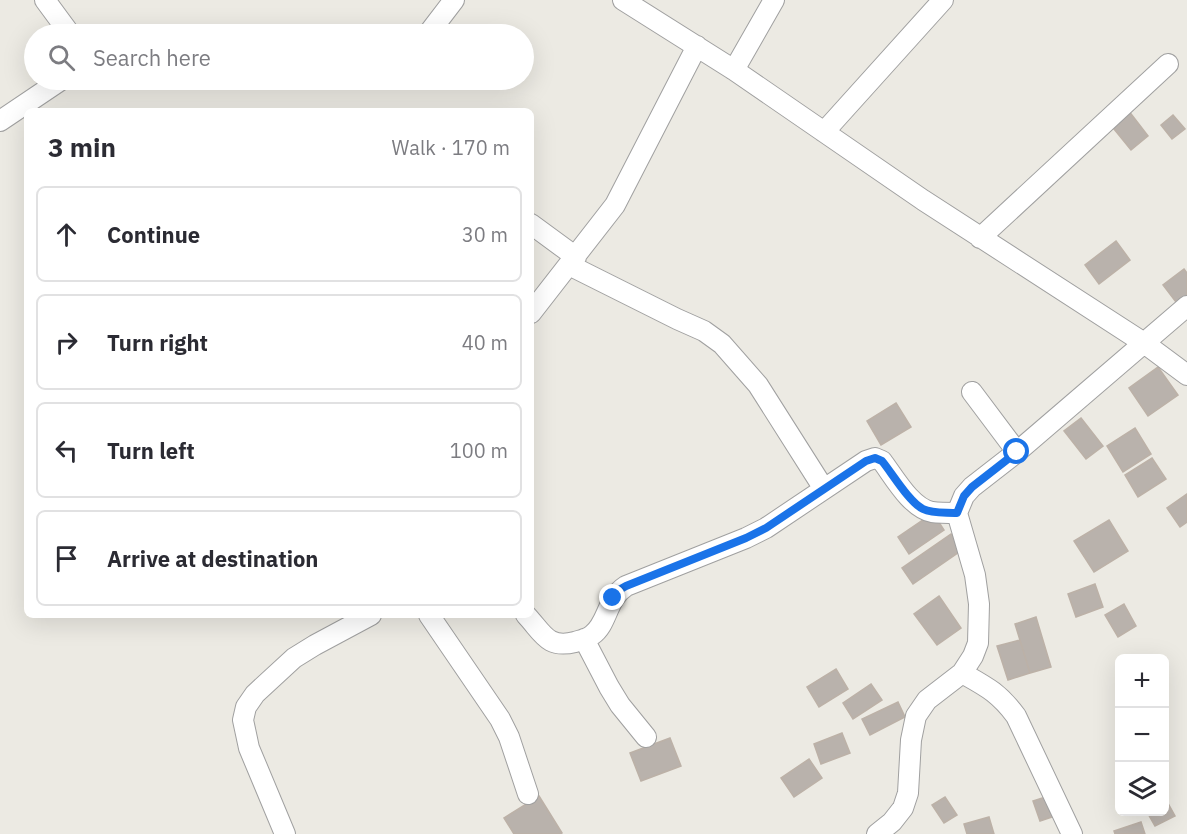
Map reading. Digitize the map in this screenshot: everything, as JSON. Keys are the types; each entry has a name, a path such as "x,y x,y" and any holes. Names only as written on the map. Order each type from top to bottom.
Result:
{"street":[{"path":"45,0 63,24"},
{"path":"436,24 454,0"},
{"path":"623,0 735,69 923,200 1144,343 1187,375"},
{"path":"735,69 774,0"},
{"path":"824,132 943,0"},
{"path":"534,309 615,205 697,46"},
{"path":"980,238 1168,64"},
{"path":"0,121 46,90"},
{"path":"534,227 572,261 676,319 704,330 722,344 758,385 824,489"},
{"path":"877,834 892,822 903,808 908,793 911,740 916,716 927,700 962,673 978,643 979,604 975,575 957,513 964,496 1187,306"},
{"path":"972,392 1017,452"},
{"path":"529,618 552,643 567,644 593,635 598,630 619,590 766,528 866,461 875,458 882,461 914,502 922,508 932,512 957,513"},
{"path":"285,834 249,748 243,720 246,707 255,694 294,658 365,618"},
{"path":"431,618 500,719 509,737 528,794"},
{"path":"584,639 620,705 646,737"},
{"path":"962,673 989,688 1005,701 1016,716 1072,834"}],"building":[{"path":"1128,110 1148,136 1131,150 1110,124"},
{"path":"1173,115 1185,129 1172,139 1161,125"},
{"path":"1116,241 1130,260 1099,284 1085,265"},
{"path":"1184,269 1187,273 1187,300 1179,306 1163,285"},
{"path":"1158,367 1178,395 1148,416 1129,388"},
{"path":"896,403 911,427 881,445 867,421"},
{"path":"1081,418 1103,446 1086,459 1064,431"},
{"path":"1135,428 1151,454 1123,472 1107,446"},
{"path":"1152,458 1166,479 1138,497 1125,475"},
{"path":"1187,494 1187,522 1180,527 1167,508"},
{"path":"933,513 944,530 909,554 898,537"},
{"path":"1109,520 1128,551 1094,572 1074,541"},
{"path":"951,534 962,550 913,584 902,568"},
{"path":"1095,584 1103,607 1076,617 1068,594"},
{"path":"939,596 961,628 937,645 914,614"},
{"path":"1124,604 1136,626 1118,637 1105,615"},
{"path":"1036,617 1051,667 1030,673 1015,624"},
{"path":"1020,640 1030,673 1008,680 997,646"},
{"path":"836,669 848,689 819,707 807,687"},
{"path":"871,684 882,700 853,719 843,703"},
{"path":"898,702 905,717 870,735 862,719"},
{"path":"842,733 850,753 821,764 814,744"},
{"path":"670,738 681,766 641,781 630,753"},
{"path":"809,759 822,778 794,797 781,778"},
{"path":"1052,795 1058,815 1040,821 1033,801"},
{"path":"539,796 562,833 514,834 504,818"},
{"path":"945,797 957,815 944,823 932,805"},
{"path":"1169,805 1175,816 1155,826 1149,816 1169,816"},
{"path":"989,817 994,834 967,834 964,824"},
{"path":"1141,822 1145,834 1115,834 1114,831"}],"route":[{"path":"613,598 619,590 626,586 766,528 866,461 875,458 882,461 914,502 922,508 932,512 957,513 964,496 972,487 1017,452"}]}
